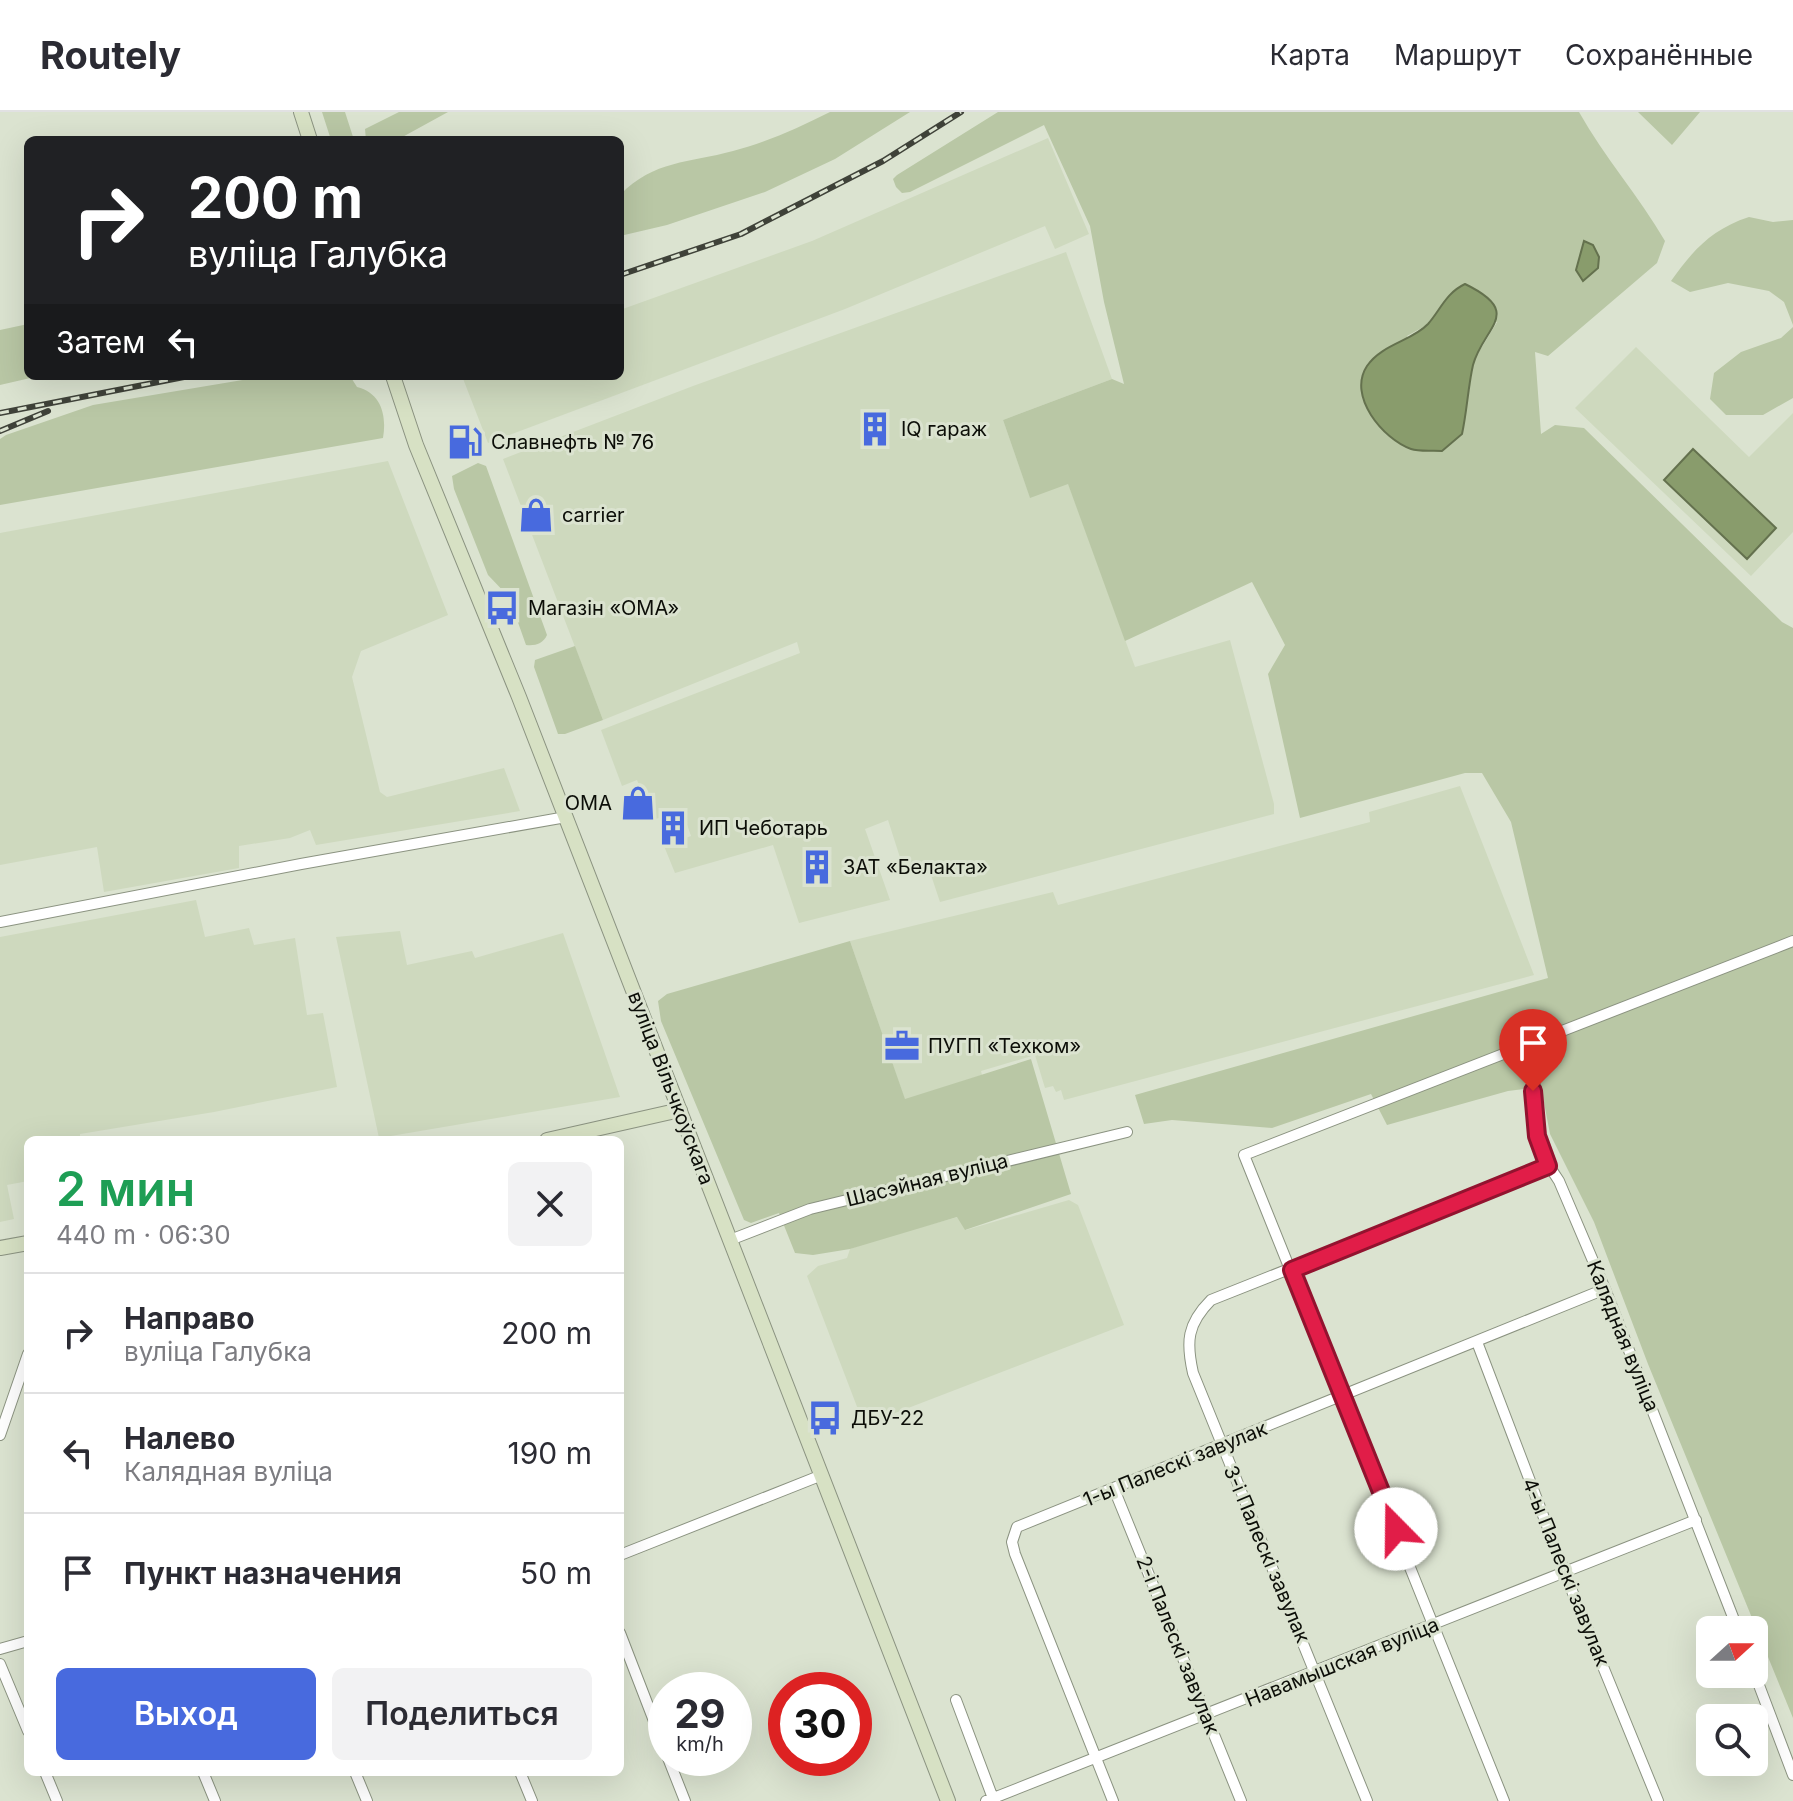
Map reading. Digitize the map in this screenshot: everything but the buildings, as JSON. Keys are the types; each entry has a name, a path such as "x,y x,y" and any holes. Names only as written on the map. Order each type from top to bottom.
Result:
{"main road":[{"path":"301,112 309,136"},
{"name":"вуліца Вільчкоўскага","path":"394,380 416,445 566,817 948,1801"},
{"path":"565,1136 680,1110"},
{"path":"0,1248 24,1244"}],"street":[{"path":"0,922 566,817"},
{"path":"1504,1801 1244,1155 1793,941"},
{"name":"Калядная вуліца","path":"1545,1039 1533,1091 1537,1136 1605,1289 1733,1616"},
{"name":"Шасэйная вуліца","path":"730,1240 810,1209 1127,1132"},
{"name":"3-і Палескі завулак","path":"1367,1801 1193,1373 1188,1348 1191,1329 1211,1300 1548,1166"},
{"name":"1-ы Палескі завулак","path":"1113,1801 1012,1542 1017,1527 1605,1289"},
{"name":"4-ы Палескі завулак","path":"1477,1342 1565,1572 1658,1801"},
{"path":"0,1435 24,1366"},
{"path":"624,1553 822,1475"},
{"name":"2-і Палескі завулак","path":"1114,1489 1241,1801"},
{"name":"Навамышская вуліца","path":"991,1800 1696,1520"},
{"path":"0,1649 24,1642"},
{"path":"624,1643 648,1705"},
{"path":"0,1664 24,1721"},
{"path":"1760,1688 1793,1775"},
{"path":"956,1700 991,1800"},
{"path":"47,1776 57,1801"},
{"path":"205,1776 215,1801"},
{"path":"357,1776 367,1801"},
{"path":"522,1776 532,1801"},
{"path":"675,1776 685,1801"}],"shaded area":[{"path":"322,112 345,112 353,136 330,136"},
{"path":"399,112 448,112 404,136 366,136 365,129"},
{"path":"830,112 910,112 835,159 765,192 667,225 624,235 624,192 646,175 673,164 733,151"},
{"path":"998,112 1579,112 1665,241 1657,263 1548,356 1535,352 1541,434 1555,425 1584,428 1782,622 1793,628 1793,1718 1768,1657 1768,1616 1751,1616 1648,1364 1594,1222 1550,1134 1541,1087 1508,1091 1387,1125 1371,1094 1272,1128 1172,1120 1144,1124 1135,1095 1548,978 1511,822 1482,773 1465,773 1300,818 1268,674 1285,645 1252,582 1125,641 1068,484 1030,498 1003,420 1112,379 1124,384 1090,226 1044,125 910,192 902,193 893,179","holes":["1497,322 1474,360 1462,434 1407,336 1427,325"]},
{"path":"1638,112 1700,112 1672,145"},
{"path":"1048,138 1089,234 1055,249 1045,226 845,309 488,443 464,380 624,380 624,309 812,241"},
{"path":"1749,217 1773,222 1793,220 1793,325 1784,302 1769,291 1728,283 1690,292 1671,281 1704,242 1724,228"},
{"path":"1584,241 1593,245 1599,257 1598,268 1583,281 1576,270"},
{"path":"1066,252 1112,379 1003,420 1030,497 1068,483 1135,667 1230,640 1274,804 1274,814 940,902 927,863 904,870 888,820 865,829 890,900 799,923 773,845 675,873 664,846 691,836 684,816 670,821 667,815 653,820 637,780 622,786 601,730 800,653 797,642 603,720 503,459 693,386"},
{"path":"1465,284 1483,294 1497,312 1473,365 1462,434 1442,451 1411,449 1390,436 1371,415 1365,403 1362,378 1373,359 1421,330 1448,297"},
{"path":"24,325 24,379 0,385 0,330"},
{"path":"1793,327 1793,398 1763,415 1726,415 1710,399 1714,373 1741,352 1781,338"},
{"path":"1636,347 1749,457 1793,413 1793,532 1751,576 1575,408"},
{"path":"242,380 353,380 357,387 377,400 383,413 383,438 0,505 0,439 93,405"},
{"path":"1693,449 1776,528 1747,559 1664,480"},
{"path":"388,461 448,615 361,651 352,677 380,792 387,797 504,768 520,811 316,845 310,830 290,838 239,846 239,868 104,892 97,847 0,865 0,533"},
{"path":"478,463 486,466 547,635 538,644 526,645 509,597 488,575 454,489 452,476"},
{"path":"575,646 603,720 558,734 534,667 535,660"},
{"path":"1460,786 1534,975 1064,1100 1061,1090 1056,1092 1053,1086 1045,1088 1035,1055 981,1071 982,1075 905,1100 850,941 1053,892 1058,905 1370,822 1369,812"},
{"path":"196,900 205,937 249,928 254,945 295,938 307,1015 323,1013 337,1087 80,1136 24,1136 24,1182 7,1185 14,1219 0,1222 0,937"},
{"path":"400,931 407,965 472,951 475,958 563,933 620,1097 379,1136 336,937"},
{"path":"850,941 905,1099 1031,1059 1071,1194 965,1230 957,1217 850,1249 813,1255 795,1253 779,1213 751,1223 744,1220 661,1021 658,1001 667,994"},
{"path":"1069,1200 1078,1205 1124,1325 864,1425 807,1276 818,1266 847,1258 850,1249 881,1238 958,1217 966,1230"}],"railway":[{"path":"624,274 741,234 883,161 961,112"},
{"path":"0,413 169,380"},
{"path":"0,431 48,411"}],"place":[{"name":"IQ гараж","path":"875,429"},
{"name":"Славнефть № 76","path":"465,442"},
{"name":"carrier","path":"536,515"},
{"name":"Магазін «ОМА»","path":"502,608"},
{"name":"ОМА","path":"638,803"},
{"name":"ИП Чеботарь","path":"673,828"},
{"name":"ЗАТ «Белакта»","path":"817,867"},
{"name":"ПУГП «Техком»","path":"902,1046"},
{"name":"ДБУ-22","path":"825,1418"}],"route":[{"path":"1396,1529 1292,1270 1548,1166 1537,1136 1533,1091"}]}
